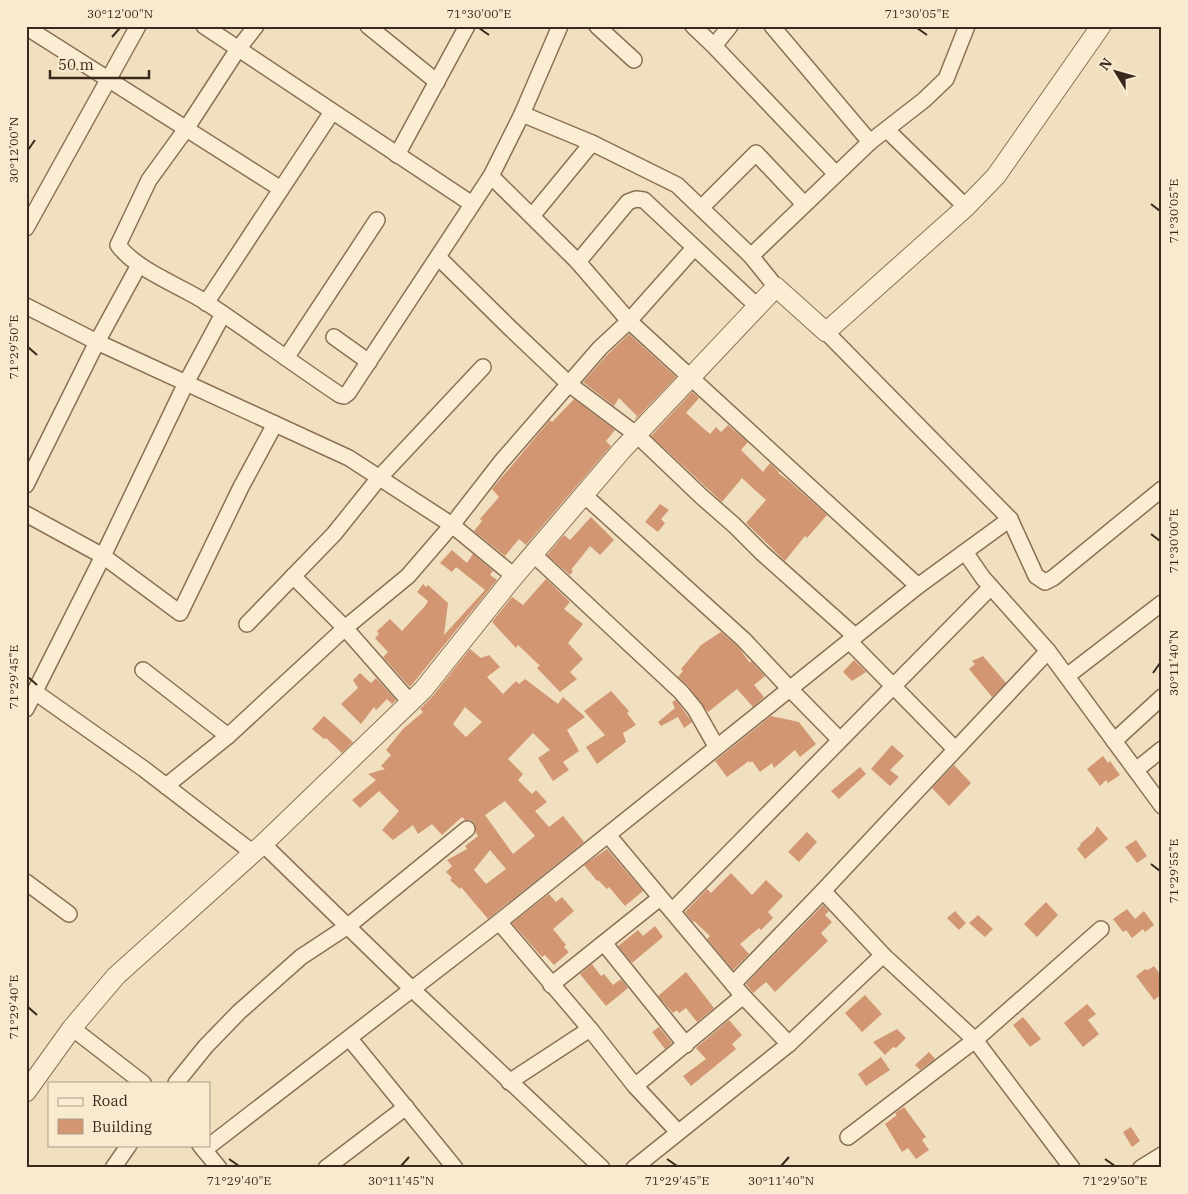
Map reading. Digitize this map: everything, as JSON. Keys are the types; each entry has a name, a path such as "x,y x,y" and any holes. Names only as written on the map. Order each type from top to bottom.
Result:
{"street":[{"path":"26,228 138,26"},
{"path":"204,26 472,204"},
{"path":"256,26 238,49 186,129 149,180 118,245 123,252 139,264 206,303 344,396 369,362 491,176 522,114 560,26"},
{"path":"398,155 466,26"},
{"path":"597,26 634,60"},
{"path":"693,26 836,174"},
{"path":"714,46 730,26"},
{"path":"772,26 870,142"},
{"path":"751,256 870,142 924,100 946,79 967,26"},
{"path":"826,332 966,207 996,176 1101,26"},
{"path":"27,28 282,188"},
{"path":"377,29 437,82"},
{"path":"206,303 332,112"},
{"path":"522,114 592,143 677,185 751,256 776,287 826,332 1010,519 1036,576 1045,582 1053,578 1162,489"},
{"path":"887,130 966,207"},
{"path":"532,216 592,143"},
{"path":"701,208 756,152 804,204"},
{"path":"491,176 578,262 629,321 918,586"},
{"path":"578,262 628,202 636,198 644,200 758,307"},
{"path":"286,358 377,220"},
{"path":"166,786 228,736 345,628 408,576 452,525 501,462 600,348 629,321 694,248"},
{"path":"438,257 570,384 637,435 734,525 852,638 893,685 955,748"},
{"path":"26,485 97,342 139,264"},
{"path":"29,1082 116,976 258,848 423,690 514,576 584,495 637,435 776,287"},
{"path":"28,310 348,458 452,525 514,576"},
{"path":"27,708 186,383 222,314"},
{"path":"334,337 369,362"},
{"path":"246,624 334,534 379,478 483,366"},
{"path":"26,514 103,556 180,613 241,487 275,424"},
{"path":"584,495 744,640 840,740"},
{"path":"210,1142 413,990 852,638 918,586 1010,519"},
{"path":"965,552 983,578 1048,651 1162,806"},
{"path":"533,554 680,692 695,709 716,746"},
{"path":"293,576 345,628 410,702"},
{"path":"672,912 991,587"},
{"path":"1067,676 1162,603"},
{"path":"734,984 823,892 955,748 1048,651"},
{"path":"143,670 228,736"},
{"path":"35,692 166,786 258,848 348,926 602,1168"},
{"path":"1114,740 1162,697"},
{"path":"1136,770 1162,749"},
{"path":"177,1082 206,1046 239,1012 301,957 348,926 467,829"},
{"path":"608,835 743,996 789,1044"},
{"path":"26,882 69,914"},
{"path":"823,892 883,955 975,1040 1072,1168"},
{"path":"551,985 660,898"},
{"path":"499,922 590,1029 635,1086 678,1132"},
{"path":"848,1137 975,1040 1101,929"},
{"path":"604,943 686,1045"},
{"path":"634,1168 789,1044 883,955"},
{"path":"635,1086 743,996"},
{"path":"72,1028 142,1082"},
{"path":"510,1082 590,1029"},
{"path":"350,1039 455,1168"},
{"path":"326,1168 346,1162 406,1107"},
{"path":"114,1168 128,1146"},
{"path":"202,1148 218,1168"},
{"path":"1142,1168 1162,1155"}],"building":[{"path":"629,334 676,377 634,421 637,416 619,398 614,406 583,382"},
{"path":"692,392 699,398 686,413 710,434 716,427 721,432 728,425 748,442 741,450 763,472 770,463 778,473 827,515 807,538 805,536 785,561 746,523 766,500 742,478 722,502 651,436"},
{"path":"574,399 615,430 606,441 611,446 526,545 519,539 505,556 474,531 482,521 480,519 499,497 492,489 550,420 552,422"},
{"path":"660,504 669,510 661,519 665,523 658,532 645,522"},
{"path":"591,517 614,540 600,555 590,546 571,570 573,571 570,575 547,555 564,535 570,540"},
{"path":"452,550 467,563 473,554 493,571 490,575 497,580 410,687 383,657 388,652 375,638 379,634 377,631 390,619 402,631 428,601 417,592 423,584 426,587 428,585 448,603 444,635 485,590 456,567 452,572 440,563"},
{"path":"546,579 570,602 564,609 583,624 568,643 583,659 570,672 577,679 560,692 537,668 540,665 518,645 516,648 492,622 512,597 523,605"},
{"path":"721,632 765,676 754,685 764,697 753,707 737,689 708,712 688,686 678,677 683,671 681,669 701,645"},
{"path":"470,649 481,658 489,655 500,667 487,677 503,694 516,681 519,684 525,679 558,704 563,697 585,717 567,730 579,751 563,762 569,770 553,781 538,758 550,750 533,733 508,759 523,774 518,780 532,794 536,790 547,802 535,811 549,827 563,816 584,842 488,919 461,887 460,889 450,880 452,878 446,872 452,866 447,860 467,849 465,846 478,836 474,823 462,817 442,835 432,824 418,834 413,825 393,840 382,830 399,811 379,791 360,808 352,800 376,780 368,774 385,769 381,766 391,755 386,750 403,729 423,712 420,709 432,697","holes":["465,707 482,722 466,737 453,724","505,801 535,836 513,854 485,815","490,850 506,869 486,884 474,870"]},
{"path":"983,656 1006,683 992,697 969,669 975,664 972,661"},
{"path":"854,660 866,672 852,681 843,672"},
{"path":"360,673 371,683 376,678 396,700 392,704 387,699 376,710 374,707 361,724 341,704 358,688 353,680"},
{"path":"611,691 629,711 627,713 636,725 623,733 626,742 597,764 586,747 605,735 584,711"},
{"path":"676,700 692,722 684,728 678,717 661,726 658,722 675,708 672,702"},
{"path":"324,716 353,742 342,753 326,738 324,739 312,729"},
{"path":"771,716 799,722 816,744 800,757 795,750 774,768 772,763 760,772 752,761 750,763 749,761 727,777 715,761"},
{"path":"892,745 904,756 890,770 899,777 890,786 871,769"},
{"path":"1103,756 1108,763 1110,761 1120,775 1108,783 1106,780 1100,786 1087,769"},
{"path":"954,765 971,783 949,806 932,788"},
{"path":"860,767 866,774 839,799 831,791"},
{"path":"1097,826 1108,839 1085,859 1077,849 1094,832"},
{"path":"807,832 817,842 799,862 788,852"},
{"path":"1136,840 1147,856 1137,863 1125,847"},
{"path":"607,849 643,891 625,906 609,887 607,889 597,881 584,865"},
{"path":"731,873 752,895 766,880 783,896 768,912 773,918 761,930 759,928 740,944 749,954 733,970 707,939 710,936 693,922 685,912 707,889 711,893"},
{"path":"549,894 556,902 562,897 574,911 553,929 566,945 564,947 569,952 554,965 545,955 542,957 512,923"},
{"path":"1046,902 1058,915 1037,937 1024,924"},
{"path":"823,905 829,911 825,915 832,922 821,933 828,941 775,992 766,982 753,993 746,984"},
{"path":"1127,909 1135,919 1144,911 1154,925 1145,932 1143,929 1132,938 1126,930 1123,932 1113,919"},
{"path":"955,911 966,923 959,930 947,918"},
{"path":"978,915 993,929 985,937 969,923"},
{"path":"655,926 663,937 632,963 618,946 638,930 643,936"},
{"path":"592,964 601,976 604,974 613,985 621,979 628,988 606,1006 580,974"},
{"path":"1154,966 1162,977 1162,994 1154,1000 1136,976 1145,969 1148,970"},
{"path":"686,972 714,1008 697,1022 686,1008 679,1013 677,1010 673,1013 658,996"},
{"path":"865,995 882,1014 862,1032 845,1013"},
{"path":"1087,1004 1096,1014 1088,1020 1099,1034 1083,1047 1064,1023"},
{"path":"1023,1017 1041,1039 1030,1047 1013,1025"},
{"path":"729,1020 742,1035 732,1044 736,1049 691,1086 683,1076 706,1059 696,1048"},
{"path":"659,1027 672,1043 665,1049 652,1032"},
{"path":"897,1029 906,1038 885,1055 873,1042"},
{"path":"929,1052 935,1059 920,1070 915,1065"},
{"path":"881,1057 890,1070 866,1086 858,1074"},
{"path":"904,1107 926,1137 922,1140 929,1150 916,1159 908,1148 902,1152 885,1124 897,1115 895,1113"},
{"path":"1131,1127 1140,1141 1132,1147 1123,1132"}]}
